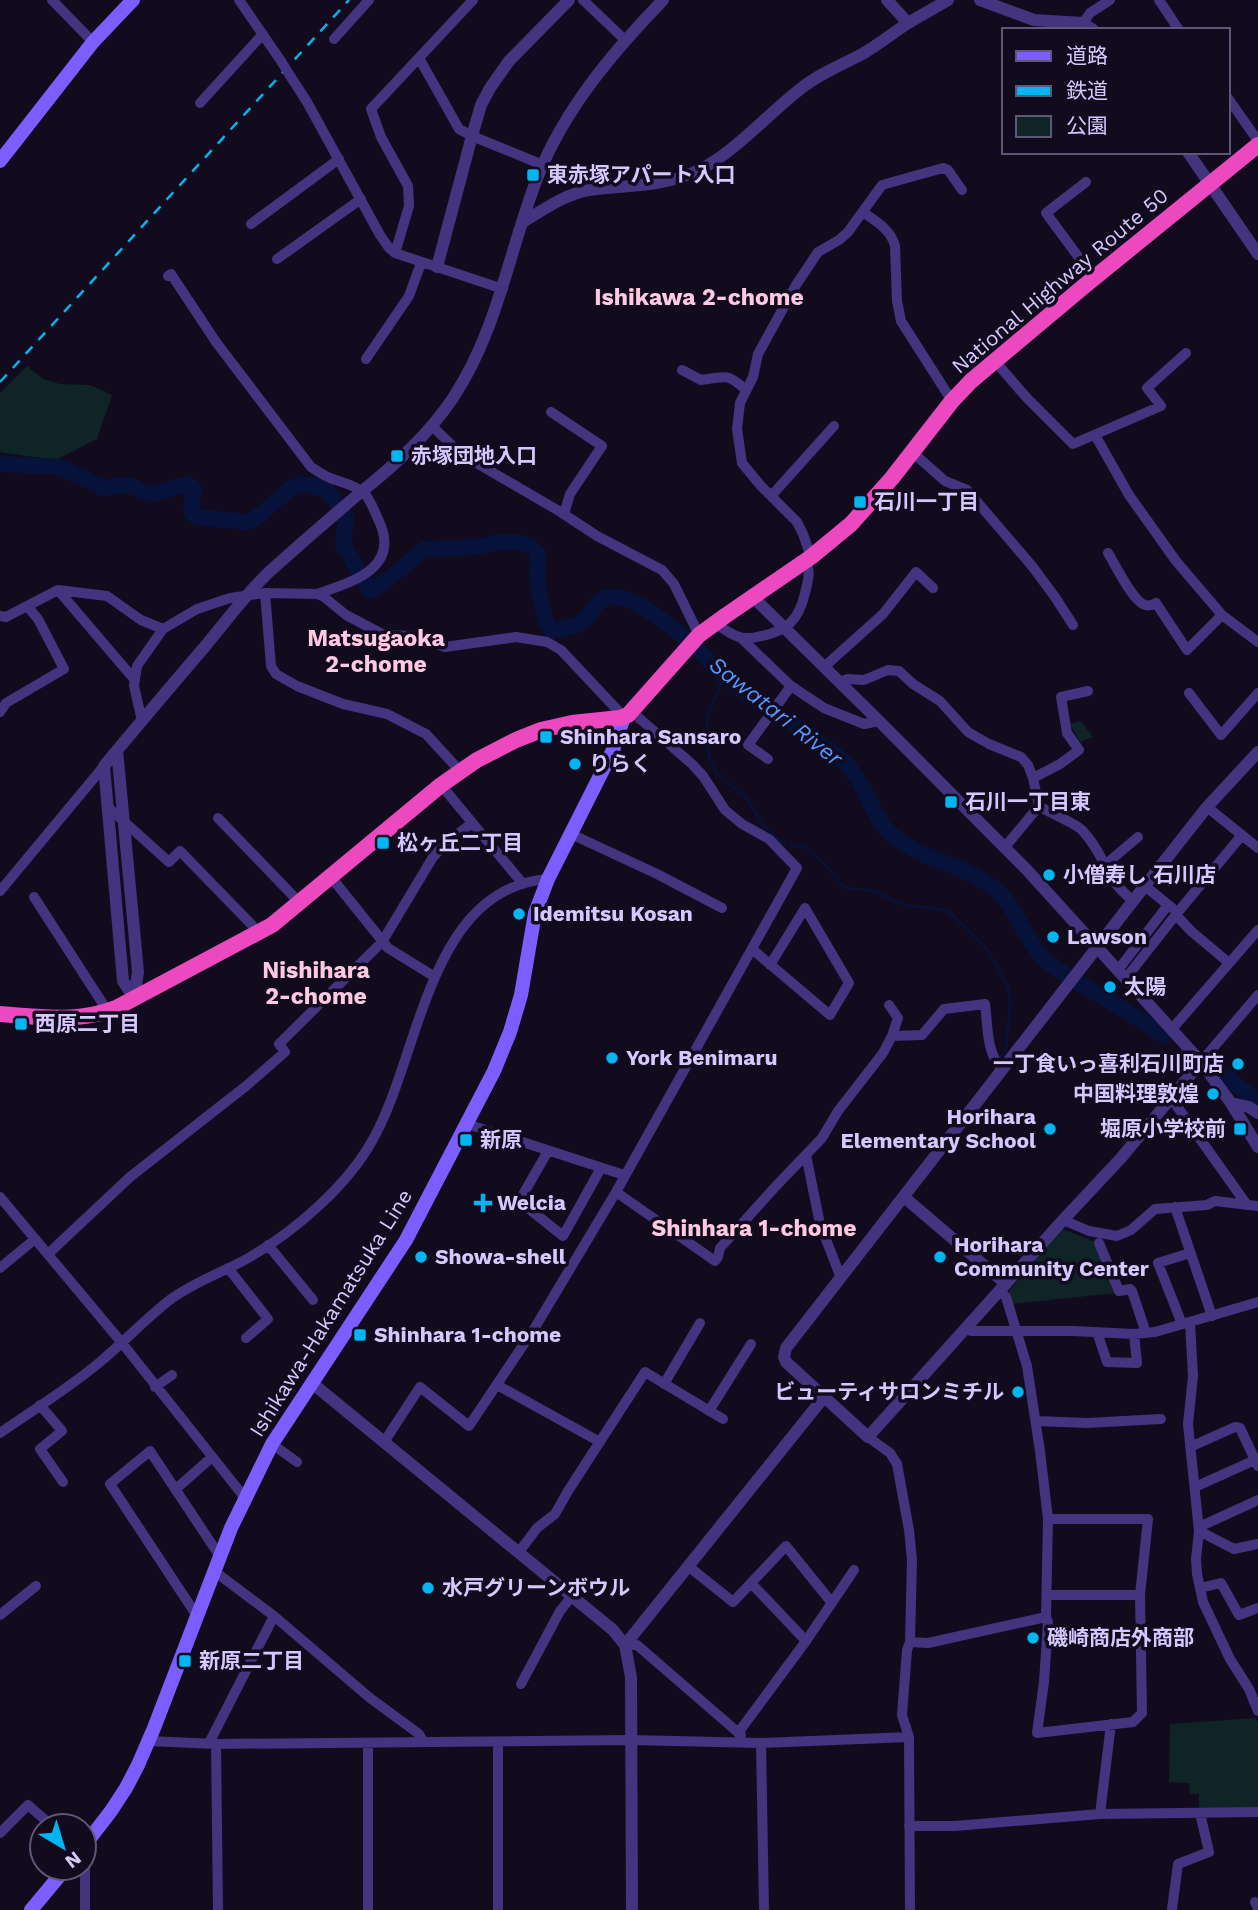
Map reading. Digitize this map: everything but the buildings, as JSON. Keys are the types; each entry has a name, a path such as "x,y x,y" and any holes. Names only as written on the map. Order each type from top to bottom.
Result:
{"highway":[{"name":"National Highway Route 50","path":"628,715 699,635 809,559 860,516 952,401 994,360 1258,143"},
{"path":"0,1014 79,1018 105,1012 257,934 300,903 441,785 494,751 541,730 628,715"}],"main road":[{"path":"0,161 128,1"},
{"name":"Ishikawa-Hakamatsuka Line","path":"98,1828 126,1788 148,1741 219,1555 272,1444 406,1240 494,1072 521,995 535,912 548,879 628,715"},
{"path":"31,1910 54,1882"}],"street":[{"path":"52,0 93,42"},
{"path":"239,0 289,74 384,243 396,253 502,289"},
{"path":"334,39 369,0"},
{"path":"396,253 409,206 408,186 371,110 473,0"},
{"path":"437,267 481,105 509,61 569,0"},
{"path":"583,0 625,40"},
{"path":"0,891 267,574 402,458 432,426 474,362 495,313 543,165 567,119 625,40 663,0"},
{"path":"887,0 908,23"},
{"path":"523,222 571,195 589,190 670,181 699,170 717,159 800,89 948,0"},
{"path":"980,0 1034,20 1088,26 1090,13 1110,0"},
{"path":"1159,0 1178,28"},
{"path":"200,103 263,34"},
{"path":"419,58 454,124 464,133 543,165"},
{"path":"1230,101 1258,143"},
{"path":"1189,154 1258,254"},
{"path":"251,223 339,159"},
{"path":"740,637 754,638 785,629 794,620 803,601 810,569 797,522 742,463 737,417 753,377 758,354 796,285 818,252 848,232 882,185 943,167 962,190"},
{"path":"1086,182 1046,213 1094,278"},
{"path":"277,259 361,200"},
{"path":"864,213 885,228 893,238 901,321 952,401"},
{"path":"366,359 409,296 421,262"},
{"path":"142,721 134,679 137,666 163,629 197,609 230,598 265,593 317,594 346,584 376,566 382,558 384,538 381,526 363,491 311,467 216,342 172,274 169,276"},
{"path":"994,360 1068,441 1076,444 1161,406 1147,388 1185,354"},
{"path":"682,370 701,380 722,376 732,378 746,390"},
{"path":"551,412 602,446 570,494 564,514"},
{"path":"432,426 461,454 669,576 699,635"},
{"path":"772,495 834,426"},
{"path":"1095,435 1129,495 1176,561 1222,615 1258,642"},
{"path":"912,452 945,481 967,490 1032,566 1073,625"},
{"path":"1108,553 1135,597 1142,604 1149,606 1156,603 1187,650 1222,615"},
{"path":"824,667 883,614 916,572 933,588"},
{"path":"0,616 6,617 58,590 107,596 141,620 163,629"},
{"path":"58,590 134,679"},
{"path":"265,593 271,666 276,674 297,686 343,704 387,714 426,734 460,771"},
{"path":"317,594 346,615 384,635 417,636 445,647 516,637 547,642 561,650 628,715 692,764 725,810 742,824 769,839 797,868 616,1192 534,1329 469,1426 420,1387 384,1442"},
{"path":"753,597 1005,846 1098,947 1201,1062 1258,1147"},
{"path":"0,712 6,703 64,669 38,619 27,606"},
{"path":"715,623 740,637 791,686 824,708 864,724 880,721"},
{"path":"840,682 847,679 864,680 888,670 899,671 913,684 940,701 968,732 1021,757 1028,765 1033,778 1039,806 1083,831 1118,887 1133,901"},
{"path":"768,759 748,745 791,686"},
{"path":"1033,778 1047,772 1079,750 1067,733 1061,698 1088,691"},
{"path":"1189,694 1221,735 1258,693"},
{"path":"117,750 138,972 134,998"},
{"path":"910,1910 909,1738 902,1715 907,1650 910,1642 912,1560 897,1464 890,1453 786,1362 784,1353 1133,901 1208,807 1258,751"},
{"path":"104,766 123,981 134,998"},
{"path":"441,785 523,884"},
{"path":"1005,846 1039,806"},
{"path":"1208,807 1258,848"},
{"path":"109,808 169,862 180,851 252,925 257,934"},
{"path":"218,818 300,903"},
{"path":"48,1254 130,1177 285,1052 279,1044 382,942 433,857 472,823"},
{"path":"571,834 722,908"},
{"path":"1122,974 1242,835"},
{"path":"1106,864 1138,837"},
{"path":"331,877 388,948 435,976"},
{"path":"0,1433 97,1365 173,1298 198,1282 252,1256 329,1196 349,1175 386,1114 435,976 463,927 472,916 500,895 532,881 548,879"},
{"path":"1145,886 1229,963"},
{"path":"34,897 103,1004 105,1012"},
{"path":"1122,974 1168,905"},
{"path":"752,950 830,1015 849,983 805,908 771,965"},
{"path":"1172,1029 1258,930"},
{"path":"869,1437 1121,1158 1258,995"},
{"path":"892,1036 922,1035 944,1009 985,1004 991,1050 995,1062 1003,1069"},
{"path":"616,1192 715,1261 720,1248 822,1138 838,1111 883,1053 898,1018 889,1005"},
{"path":"1171,1098 1253,1205"},
{"path":"1231,1103 1249,1107 1258,1113"},
{"path":"467,1124 624,1175"},
{"path":"548,1150 521,1198 523,1204 562,1236 601,1168"},
{"path":"806,1155 820,1224 841,1278"},
{"path":"0,1197 122,1343 245,1498"},
{"path":"904,1197 1002,1287 1027,1366 1048,1519 1048,1622 1037,1734 1133,1722 1142,1713 1140,1595 1148,1519 1048,1519"},
{"path":"1063,1220 1089,1231 1116,1236 1130,1230 1155,1209 1207,1205 1215,1200 1253,1205"},
{"path":"1175,1207 1212,1316"},
{"path":"0,1268 35,1239"},
{"path":"1099,1243 1119,1291 1132,1291 1146,1333"},
{"path":"268,1245 313,1300"},
{"path":"1190,1253 1158,1264 1186,1323 1192,1376 1188,1423 1199,1529 1196,1559 1200,1588 1203,1602 1258,1711"},
{"path":"228,1268 268,1319 246,1338"},
{"path":"966,1328 971,1331 1146,1333 1258,1302"},
{"path":"664,1384 700,1323"},
{"path":"1097,1332 1107,1362 1138,1363 1134,1334"},
{"path":"709,1411 751,1344"},
{"path":"519,1552 537,1528 555,1514 645,1372 723,1419"},
{"path":"155,1387 172,1374"},
{"path":"312,1383 572,1595 613,1630 625,1645 631,1677 632,1910"},
{"path":"497,1385 600,1443"},
{"path":"625,1645 824,1397"},
{"path":"40,1405 62,1432 40,1449 63,1482"},
{"path":"1036,1421 1087,1423 1161,1419"},
{"path":"1190,1447 1235,1427 1240,1428 1257,1463 1195,1487"},
{"path":"272,1444 297,1462"},
{"path":"197,1616 110,1484 150,1451 219,1555"},
{"path":"176,1489 212,1457"},
{"path":"1199,1529 1258,1500"},
{"path":"1199,1529 1234,1549 1258,1544"},
{"path":"688,1566 733,1602 786,1546 832,1602"},
{"path":"738,1733 854,1570"},
{"path":"214,1571 274,1616 370,1698 419,1734 423,1741"},
{"path":"751,1583 806,1641"},
{"path":"1200,1588 1222,1583 1238,1615 1258,1608"},
{"path":"0,1615 36,1586"},
{"path":"521,1684 560,1611 572,1595"},
{"path":"1047,1595 1140,1595"},
{"path":"218,1910 213,1743 274,1616"},
{"path":"910,1642 928,1643 1046,1617"},
{"path":"625,1645 636,1645 749,1743"},
{"path":"1100,1814 1111,1724"},
{"path":"148,1741 368,1743 631,1740 761,1743 909,1738"},
{"path":"498,1742 498,1910"},
{"path":"368,1743 368,1910"},
{"path":"761,1743 764,1910"},
{"path":"0,1833 28,1805 36,1812"},
{"path":"909,1826 955,1826 1100,1814 1258,1812"},
{"path":"1172,1909 1178,1864 1209,1852 1200,1813"},
{"path":"85,1882 85,1910"}],"green space":[{"path":"27,366 43,379 60,384 90,385 112,395 97,439 56,460 0,452 0,393"},
{"path":"1081,721 1093,737 1080,742 1070,724"},
{"path":"1062,1229 1096,1242 1116,1293 1011,1304 1008,1294 1010,1290"},
{"path":"1256,1718 1258,1811 1199,1812 1199,1794 1190,1794 1189,1783 1169,1782 1170,1724"}],"waterway":[{"name":"Sawatari River","path":"0,464 60,467 104,488 124,485 154,494 188,484 194,489 191,508 196,517 247,522 256,518 291,488 302,484 315,486 329,492 346,518 343,544 370,591 425,549 475,547 502,542 521,543 532,547 538,554 540,599 546,622 552,631 579,624 588,617 599,601 610,597 621,598 644,608 683,636"},
{"name":"Sawatari River","path":"700,651 722,675 843,761 857,778 879,819 892,835 917,851 971,874 995,889 1010,906 1033,945 1048,962 1164,1036"},
{"path":"724,677 707,716 710,759 717,773 747,799 761,822 778,840 785,843"},
{"path":"790,847 801,846 812,852 844,887 874,892 904,905 949,912 987,949 1009,991 1006,1050 998,1060"},
{"name":"Sawatari River","path":"1228,1078 1258,1102"}],"railway":[{"path":"0,382 349,0"}],"place":[{"name":"東赤塚アパート入口","path":"533,175"},
{"name":"赤塚団地入口","path":"397,456"},
{"name":"石川一丁目","path":"860,502"},
{"name":"Shinhara Sansaro","path":"546,737"},
{"name":"りらく","path":"575,764"},
{"name":"石川一丁目東","path":"951,802"},
{"name":"松ヶ丘二丁目","path":"383,843"},
{"name":"小僧寿し 石川店","path":"1049,875"},
{"name":"Idemitsu Kosan","path":"519,914"},
{"name":"Lawson","path":"1053,937"},
{"name":"太陽","path":"1110,987"},
{"name":"西原二丁目","path":"21,1024"},
{"name":"York Benimaru","path":"612,1058"},
{"name":"一丁食いっ喜利石川町店","path":"1238,1064"},
{"name":"中国料理敦煌","path":"1213,1094"},
{"name":"Horihara Elementary School","path":"1050,1129"},
{"name":"堀原小学校前","path":"1240,1129"},
{"name":"新原","path":"466,1140"},
{"name":"Welcia","path":"483,1203"},
{"name":"Showa-shell","path":"421,1257"},
{"name":"Horihara Community Center","path":"940,1257"},
{"name":"Shinhara 1-chome","path":"360,1335"},
{"name":"ビューティサロンミチル","path":"1018,1392"},
{"name":"水戸グリーンボウル","path":"428,1588"},
{"name":"磯崎商店外商部","path":"1033,1638"},
{"name":"新原二丁目","path":"185,1661"}],"district":[{"name":"Ishikawa 2-chome","path":"699,297"},
{"name":"Matsugaoka 2-chome","path":"376,651"},
{"name":"Nishihara 2-chome","path":"316,983"},
{"name":"Shinhara 1-chome","path":"754,1228"}]}
